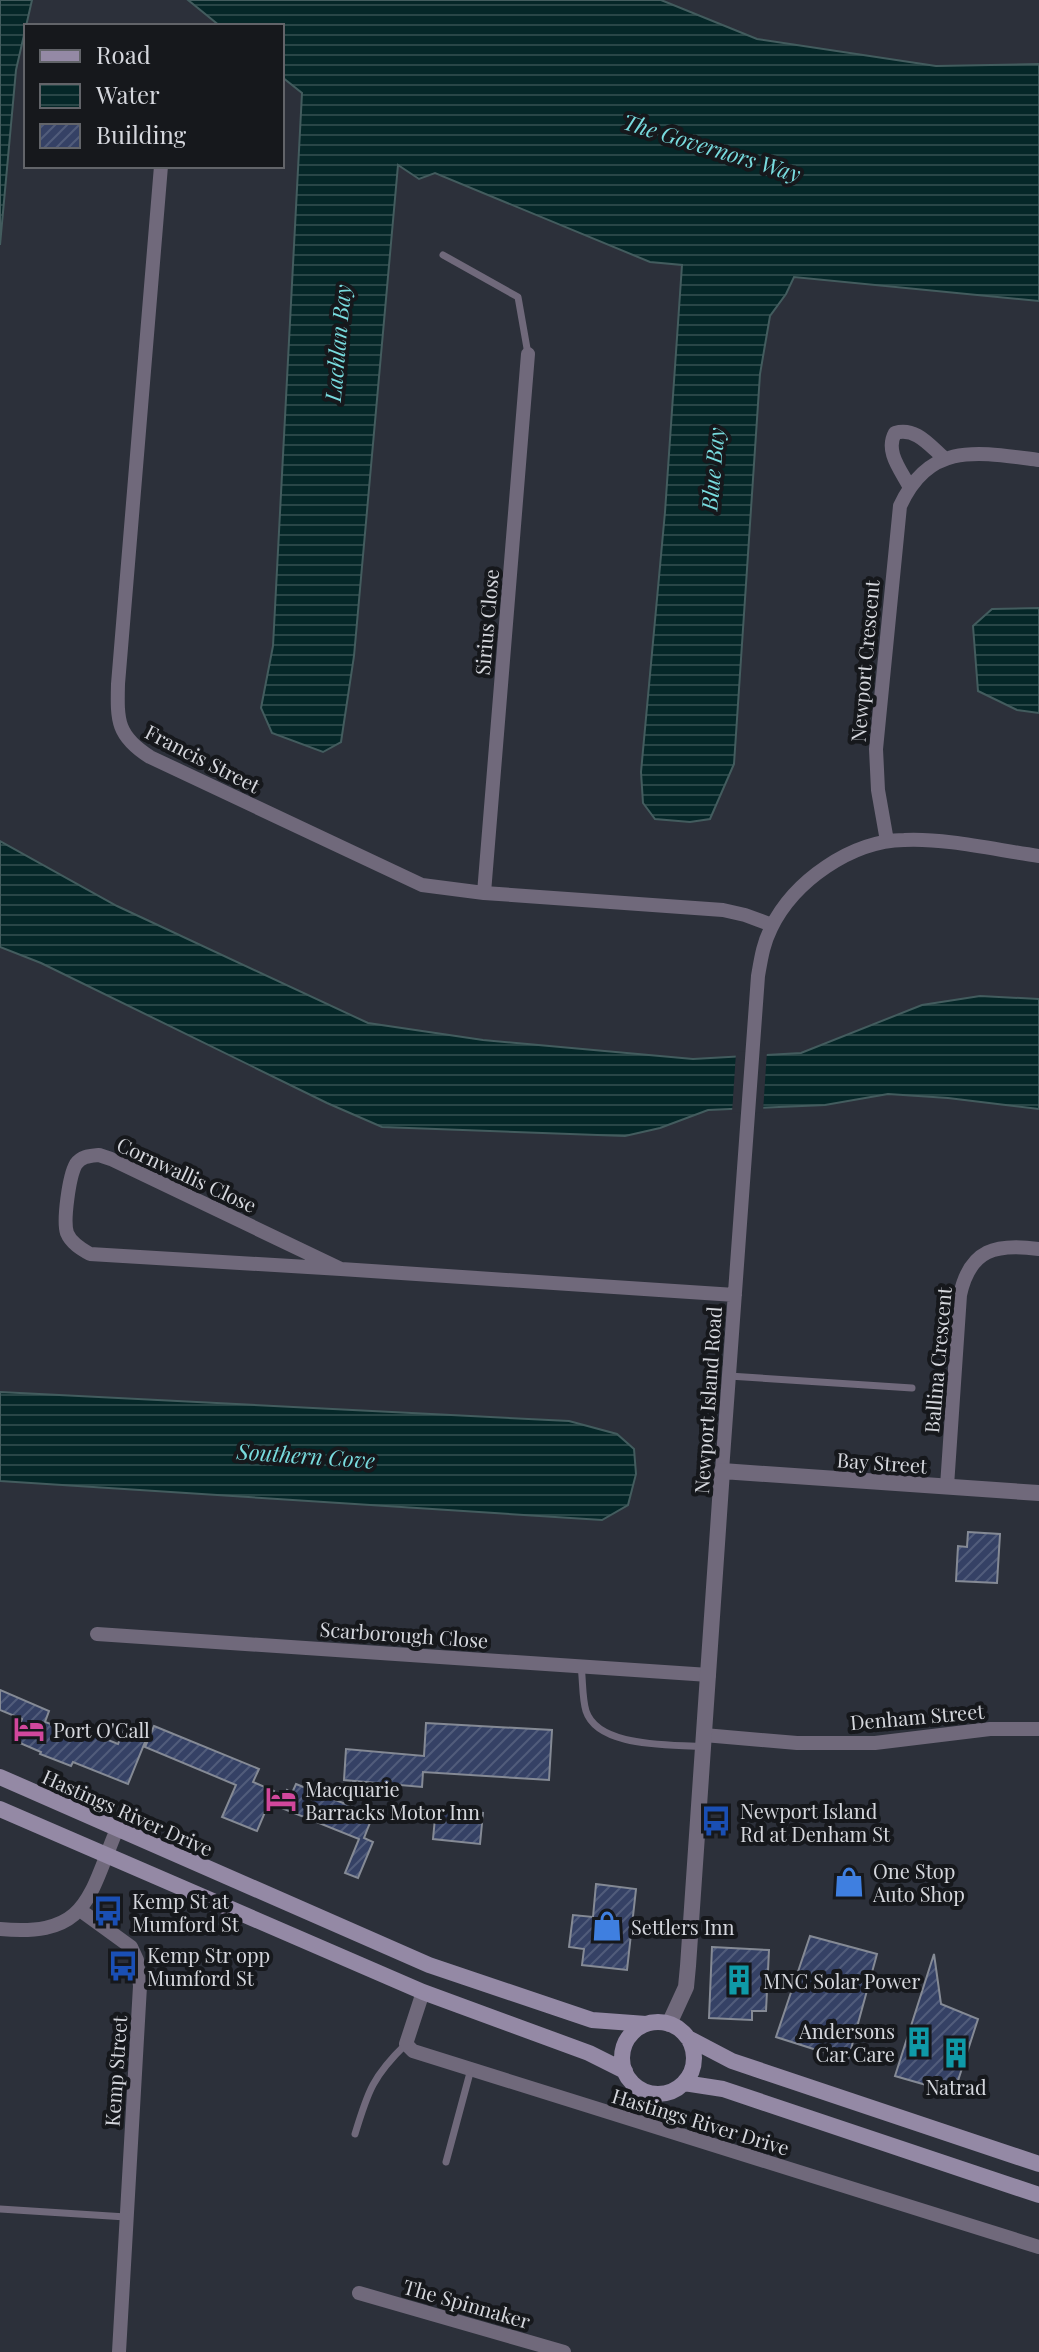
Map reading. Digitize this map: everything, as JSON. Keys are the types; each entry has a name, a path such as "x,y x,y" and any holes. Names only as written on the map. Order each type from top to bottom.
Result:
{"main road":[{"name":"Hastings River Drive","path":"0,1777 441,1969 592,2020 646,2024"},
{"name":"Hastings River Drive","path":"0,1809 423,1992 589,2053 625,2071"},
{"path":"688,2038 694,2061 684,2083 663,2094 651,2094 631,2082 622,2060 628,2038 646,2024 669,2024 688,2038 732,2061 1039,2164"},
{"name":"Hastings River Drive","path":"684,2083 723,2089 1039,2195"}],"street":[{"name":"Francis Street","path":"161,168 118,684 119,727 131,745 150,757 407,879 438,889 723,910 772,925"},
{"name":"Sirius Close","path":"484,893 528,354"},
{"path":"944,458 916,433 905,430 895,433 890,441 892,453 909,486 925,469 944,458 969,453 1039,460"},
{"name":"Newport Crescent","path":"887,841 878,790 876,749 896,526 909,486"},
{"name":"Newport Island Road","path":"669,2024 686,1987 688,1966 752,1046 762,947 772,925 787,904 823,870 862,848 887,841 923,840 1039,856"},
{"name":"Cornwallis Close","path":"341,1269 111,1159 99,1155 85,1156 77,1163 65,1222 68,1236 77,1247 90,1254 735,1295"},
{"name":"Ballina Crescent","path":"947,1486 963,1279 968,1268 987,1252 1010,1247 1039,1249"},
{"name":"Bay Street","path":"722,1471 1039,1493"},
{"name":"Scarborough Close","path":"97,1634 709,1675"},
{"name":"Denham Street","path":"703,1741 875,1743 990,1729 1039,1729"},
{"path":"0,1929 60,1925 69,1921 89,1896 117,1829"},
{"name":"Kemp Street","path":"80,1910 131,1947 137,1960 141,1992 119,2352"},
{"path":"406,2044 423,1992"},
{"name":"Hastings River Drive","path":"406,2044 413,2051 1039,2247"},
{"name":"The Spinnaker","path":"359,2293 564,2352"}],"lane":[{"path":"443,255 518,297 528,354"},
{"path":"729,1376 912,1388"},
{"path":"581,1666 586,1711 603,1733 624,1739 703,1741"},
{"path":"355,2134 366,2098 380,2069 406,2044"},
{"path":"446,2162 471,2069"},
{"path":"0,2209 126,2217"}],"water":[{"path":"0,0 32,0 24,24 16,70 0,245"},
{"path":"188,0 661,0 757,39 936,66 1039,64 1039,301 794,277 770,316 760,374 734,764 710,819 690,822 655,819 643,803 641,772 665,512 682,265 650,262 435,173 419,179 398,165 354,656 341,742 323,752 272,733 261,708 273,646 302,93 284,79 284,24 218,24"},
{"path":"1039,608 1039,713 1017,710 978,691 973,626 992,609"},
{"path":"0,841 117,906 368,1023 483,1040 693,1059 801,1053 922,1005 980,996 1039,999 1039,1109 888,1094 825,1105 708,1110 660,1128 625,1136 382,1127 41,963 0,947"},
{"name":"Southern Cove","path":"0,1392 569,1421 617,1434 634,1449 636,1474 628,1505 602,1520 0,1481"}],"pier":[{"path":"767,1051 763,1112 732,1113 736,1052"}],"building":[{"path":"968,1532 1000,1534 997,1583 956,1581 958,1546 967,1547"},
{"path":"0,1690 49,1711 45,1722 91,1739 93,1734 118,1744 125,1728 147,1737 128,1784 73,1762 71,1766 13,1740 22,1719 0,1710"},
{"path":"426,1723 552,1730 549,1780 423,1772 422,1787 344,1780 346,1749 424,1756"},
{"path":"154,1726 259,1769 253,1782 274,1791 257,1831 222,1817 236,1785 145,1747"},
{"path":"296,1784 373,1815 364,1838 373,1842 358,1878 345,1873 359,1839 279,1807 287,1790 292,1793"},
{"path":"436,1808 483,1813 480,1844 433,1839"},
{"path":"596,1884 636,1889 627,1970 582,1965 584,1949 569,1947 573,1915 593,1917"},
{"path":"810,1936 877,1954 848,2060 776,2037"},
{"name":"MNC Solar Power","path":"712,1947 769,1950 766,2011 752,2011 752,2020 709,2018"},
{"path":"934,1954 941,2004 978,2019 954,2093 895,2076"}],"place":[{"name":"Port O'Call","path":"29,1729"},
{"name":"Macquarie Barracks Motor Inn","path":"281,1799"},
{"name":"Newport Island Rd at Denham St","path":"716,1821"},
{"name":"One Stop Auto Shop","path":"849,1882"},
{"name":"Kemp St at Mumford St","path":"108,1911"},
{"name":"Settlers Inn","path":"607,1926"},
{"name":"Kemp Str opp Mumford St","path":"123,1966"},
{"name":"MNC Solar Power","path":"739,1980"},
{"name":"Andersons Car Care","path":"919,2042"},
{"name":"Natrad","path":"956,2053"}],"water label":[{"name":"The Governors Way","path":"712,147"},
{"name":"Lachlan Bay","path":"337,343"},
{"name":"Blue Bay","path":"712,469"}]}
